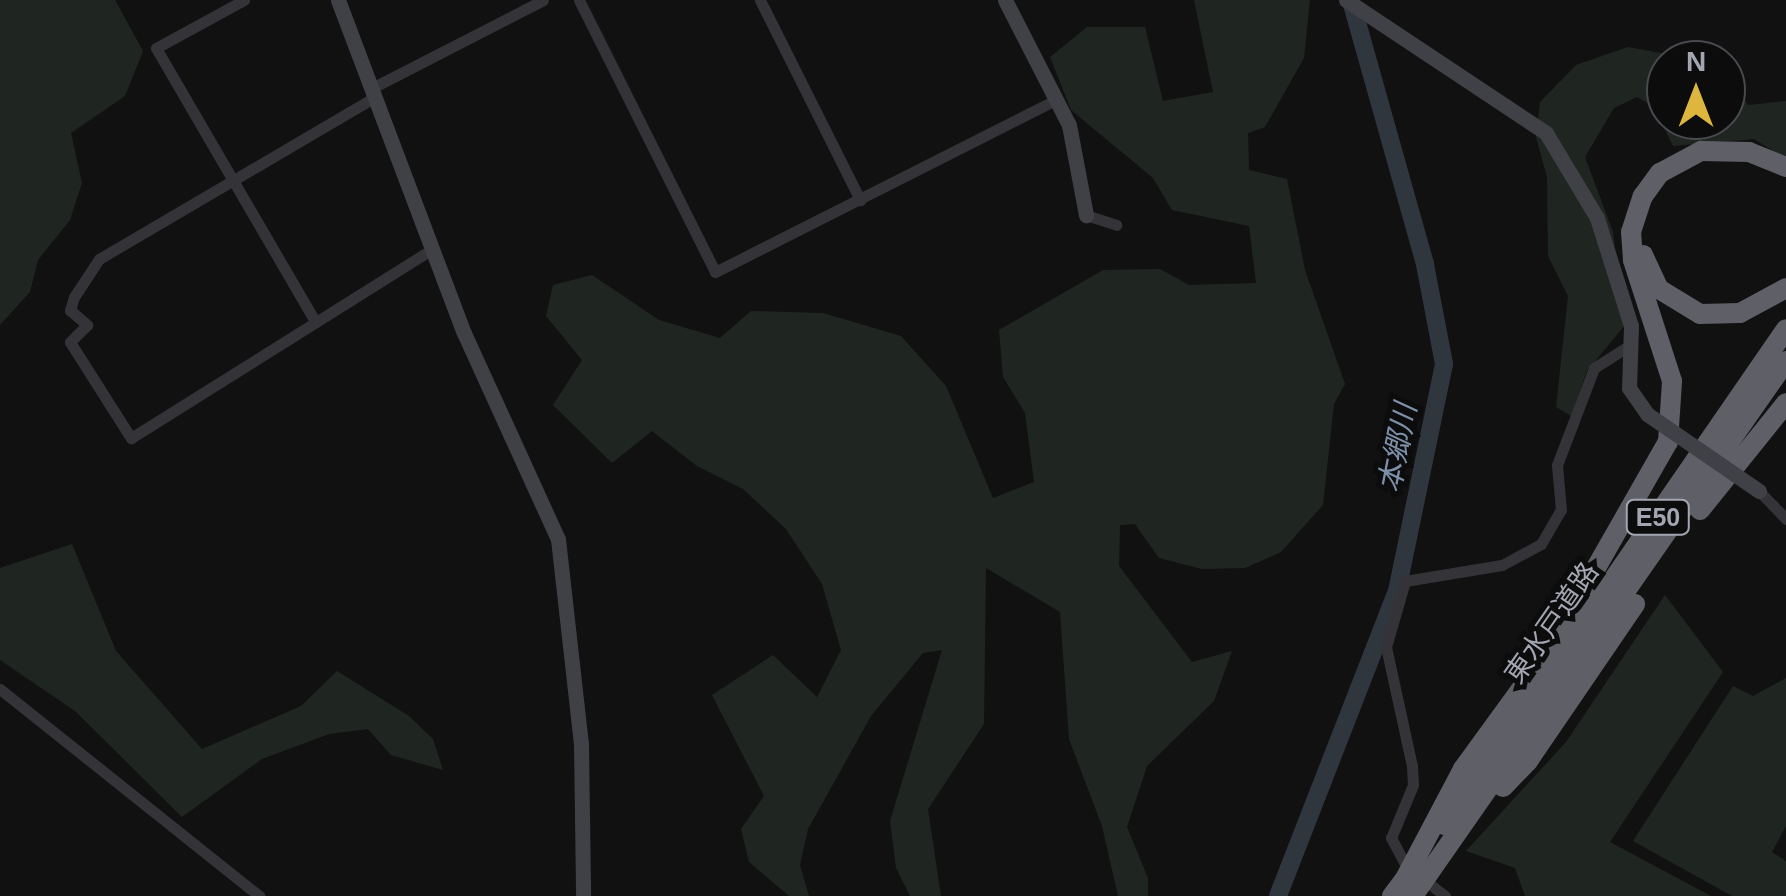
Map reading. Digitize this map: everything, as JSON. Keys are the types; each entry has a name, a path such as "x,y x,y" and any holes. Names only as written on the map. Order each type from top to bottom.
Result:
{"highway":[{"path":"1424,886 1455,783 1548,652 1668,442 1672,381 1632,260 1631,232 1642,196 1660,172 1701,151 1749,152 1786,167"},
{"path":"1786,178 1732,158 1687,166 1648,206 1641,244 1659,289 1700,314 1740,313 1786,288"},
{"name":"東水戸道路","path":"1392,896 1424,886 1786,328"},
{"name":"東水戸道路","path":"1424,886 1786,361"},
{"path":"1460,830 1528,761 1716,488 1786,402"}],"street":[{"path":"244,0 156,48 232,186 315,321"},
{"path":"338,0 432,249 562,552 583,776 583,896"},
{"path":"432,249 131,438 70,342 87,326 70,310 74,297 99,259 232,186 373,92 543,0"},
{"path":"579,0 715,272 1055,100"},
{"path":"760,0 860,200"},
{"path":"1005,0 1069,126 1086,215 1116,225"},
{"path":"1346,0 1546,133 1596,218 1624,297 1630,345 1629,388 1648,414 1759,491 1786,519"},
{"path":"1424,886 1391,838 1413,785 1386,648 1405,581 1502,565 1541,544 1558,518 1558,465 1594,368 1630,345"},
{"path":"0,689 259,896"}],"shaded area":[{"path":"0,0 115,0 143,51 125,96 71,133 82,183 70,220 38,260 30,292 0,325"},
{"path":"1194,0 1310,0 1304,58 1265,127 1248,133 1249,170 1287,179 1305,270 1345,384 1334,404 1323,505 1281,552 1245,568 1202,569 1159,558 1135,524 1120,525 1119,566 1192,662 1232,651 1214,701 1147,766 1127,827 1148,878 1148,896 1118,896 1102,826 1069,739 1060,612 986,568 984,724 928,809 941,896 910,896 896,868 890,821 942,650 923,653 871,716 808,829 800,865 809,896 789,896 749,862 741,829 764,796 712,695 773,655 817,697 841,650 822,584 786,529 743,489 697,466 652,431 612,463 553,405 582,360 546,316 553,285 592,275 659,320 720,338 751,311 823,313 901,336 946,386 993,498 1034,482 1025,413 1003,377 999,330 1103,270 1160,269 1189,285 1256,283 1249,226 1172,210 1153,178 1071,110 1050,57 1087,27 1145,27 1163,101 1213,92"},
{"path":"1628,47 1646,50 1646,102 1637,97 1614,108 1585,157 1613,232 1625,325 1587,371 1571,416 1556,407 1568,296 1548,256 1547,177 1536,137 1540,102 1576,65"},
{"path":"1786,101 1786,159 1754,139 1746,140 1746,102 1748,105"},
{"path":"1670,140 1742,140 1673,146"},
{"path":"72,544 116,651 202,749 301,706 337,671 409,716 433,739 443,770 391,755 368,729 329,734 262,759 182,817 75,711 0,660 0,568"},
{"path":"1665,595 1723,672 1610,842 1711,896 1525,896 1515,868 1466,851 1566,742"},
{"path":"1786,678 1786,826 1772,852 1786,861 1786,896 1732,896 1633,841 1733,686 1753,696"}],"waterway":[{"name":"本郷川","path":"1278,896 1397,591 1444,364 1425,264 1351,0"}]}
